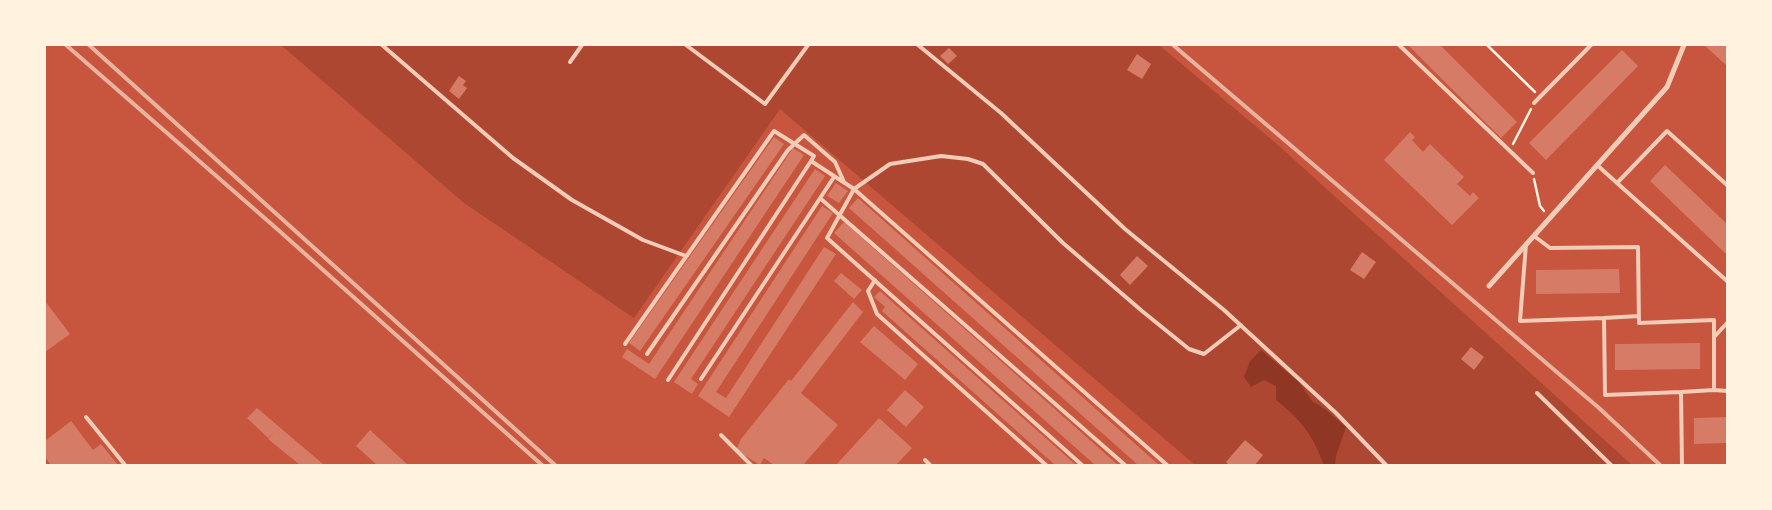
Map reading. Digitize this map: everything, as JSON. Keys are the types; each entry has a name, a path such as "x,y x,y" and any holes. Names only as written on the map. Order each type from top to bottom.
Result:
{"street":[{"path":"1489,286 1667,87 1684,45"}],"lane":[{"path":"382,45 513,158 572,200 643,240 686,256"},
{"path":"570,62 582,45"},
{"path":"686,45 765,104 808,45"},
{"path":"918,45 1001,113 1125,229 1241,325 1336,413 1386,465"},
{"path":"1400,45 1533,173"},
{"path":"1534,103 1591,45"},
{"path":"625,344 774,131 814,156 668,380"},
{"path":"1617,184 1667,131 1727,186"},
{"path":"647,354 788,150 804,135 835,162 844,182"},
{"path":"1082,465 826,238 854,189 890,164 941,156 968,159 983,164 1063,243 1142,311 1189,348 1204,354 1241,325"},
{"path":"810,161 854,189 1167,465"},
{"path":"1597,165 1727,281"},
{"path":"702,378 834,177"},
{"path":"821,199 1126,465"},
{"path":"1534,236 1550,248 1638,247 1639,323 1714,320 1714,390"},
{"path":"1526,244 1520,321 1639,316"},
{"path":"875,280 868,291 878,314 1046,465"},
{"path":"1604,318 1605,395 1727,391"},
{"path":"1715,336 1727,322"},
{"path":"1682,392 1682,465"},
{"path":"1537,393 1611,465"},
{"path":"86,417 126,465"},
{"path":"721,435 751,465"},
{"path":"925,460 930,465"}],"path":[{"path":"1488,45 1540,97"},
{"path":"1510,151 1534,103"},
{"path":"1533,173 1540,206 1550,218"}],"shaded area":[{"path":"281,45 1159,45 1278,145 1632,465 1195,465 780,109 634,318 464,203"},
{"path":"1261,350 1299,382 1312,401 1325,409 1346,427 1336,456 1335,465 1324,465 1305,429 1276,400 1276,386 1264,380 1251,387 1244,377 1250,361"}],"building":[{"path":"1408,45 1440,45 1517,122 1501,138"},
{"path":"1704,45 1727,45 1727,66"},
{"path":"949,48 957,56 948,64 940,56"},
{"path":"1622,50 1638,66 1546,160 1529,143"},
{"path":"1137,54 1151,64 1142,79 1127,70"},
{"path":"459,76 466,81 463,85 467,88 459,99 449,91"},
{"path":"1410,132 1415,137 1412,140 1423,152 1430,144 1464,177 1457,184 1470,196 1473,192 1479,198 1452,225 1384,160"},
{"path":"774,137 784,144 640,351 629,343"},
{"path":"793,148 804,155 655,379 622,357 627,349 649,364"},
{"path":"1665,165 1727,224 1727,255 1650,181"},
{"path":"815,169 825,176 691,379 698,384 692,394 674,382"},
{"path":"836,183 848,191 839,203 827,196"},
{"path":"858,198 1159,465 1138,465 849,208"},
{"path":"822,206 833,213 716,392 726,398 824,247 836,254 729,417 698,396"},
{"path":"844,222 1118,465 1095,465 834,233"},
{"path":"1362,252 1376,262 1364,279 1350,270"},
{"path":"1137,256 1148,266 1130,285 1120,275"},
{"path":"1619,269 1620,293 1536,294 1536,270"},
{"path":"841,273 862,290 854,299 834,281"},
{"path":"880,291 1076,465 1055,465 882,311 885,307 874,297"},
{"path":"45,301 70,334 45,352"},
{"path":"853,302 863,312 801,393 838,425 803,465 774,465 764,458 760,465 736,450 741,439 789,379 791,381"},
{"path":"874,326 918,364 905,380 860,342"},
{"path":"1700,343 1700,369 1615,370 1615,344"},
{"path":"1471,347 1484,357 1474,370 1461,359"},
{"path":"905,390 924,407 906,427 887,410"},
{"path":"257,408 323,464 300,465 268,439 274,432 268,438 247,418"},
{"path":"1727,417 1727,443 1694,444 1694,418"},
{"path":"879,418 912,448 896,465 836,465"},
{"path":"71,421 93,450 101,444 118,465 51,465 45,457 45,441"},
{"path":"370,430 408,465 377,465 356,446"},
{"path":"1245,440 1263,455 1255,465 1229,465 1226,462"}],"railway":[{"path":"66,45 276,228 542,465"},
{"path":"89,45 555,465"},
{"path":"1173,45 1599,408 1660,465"}]}
